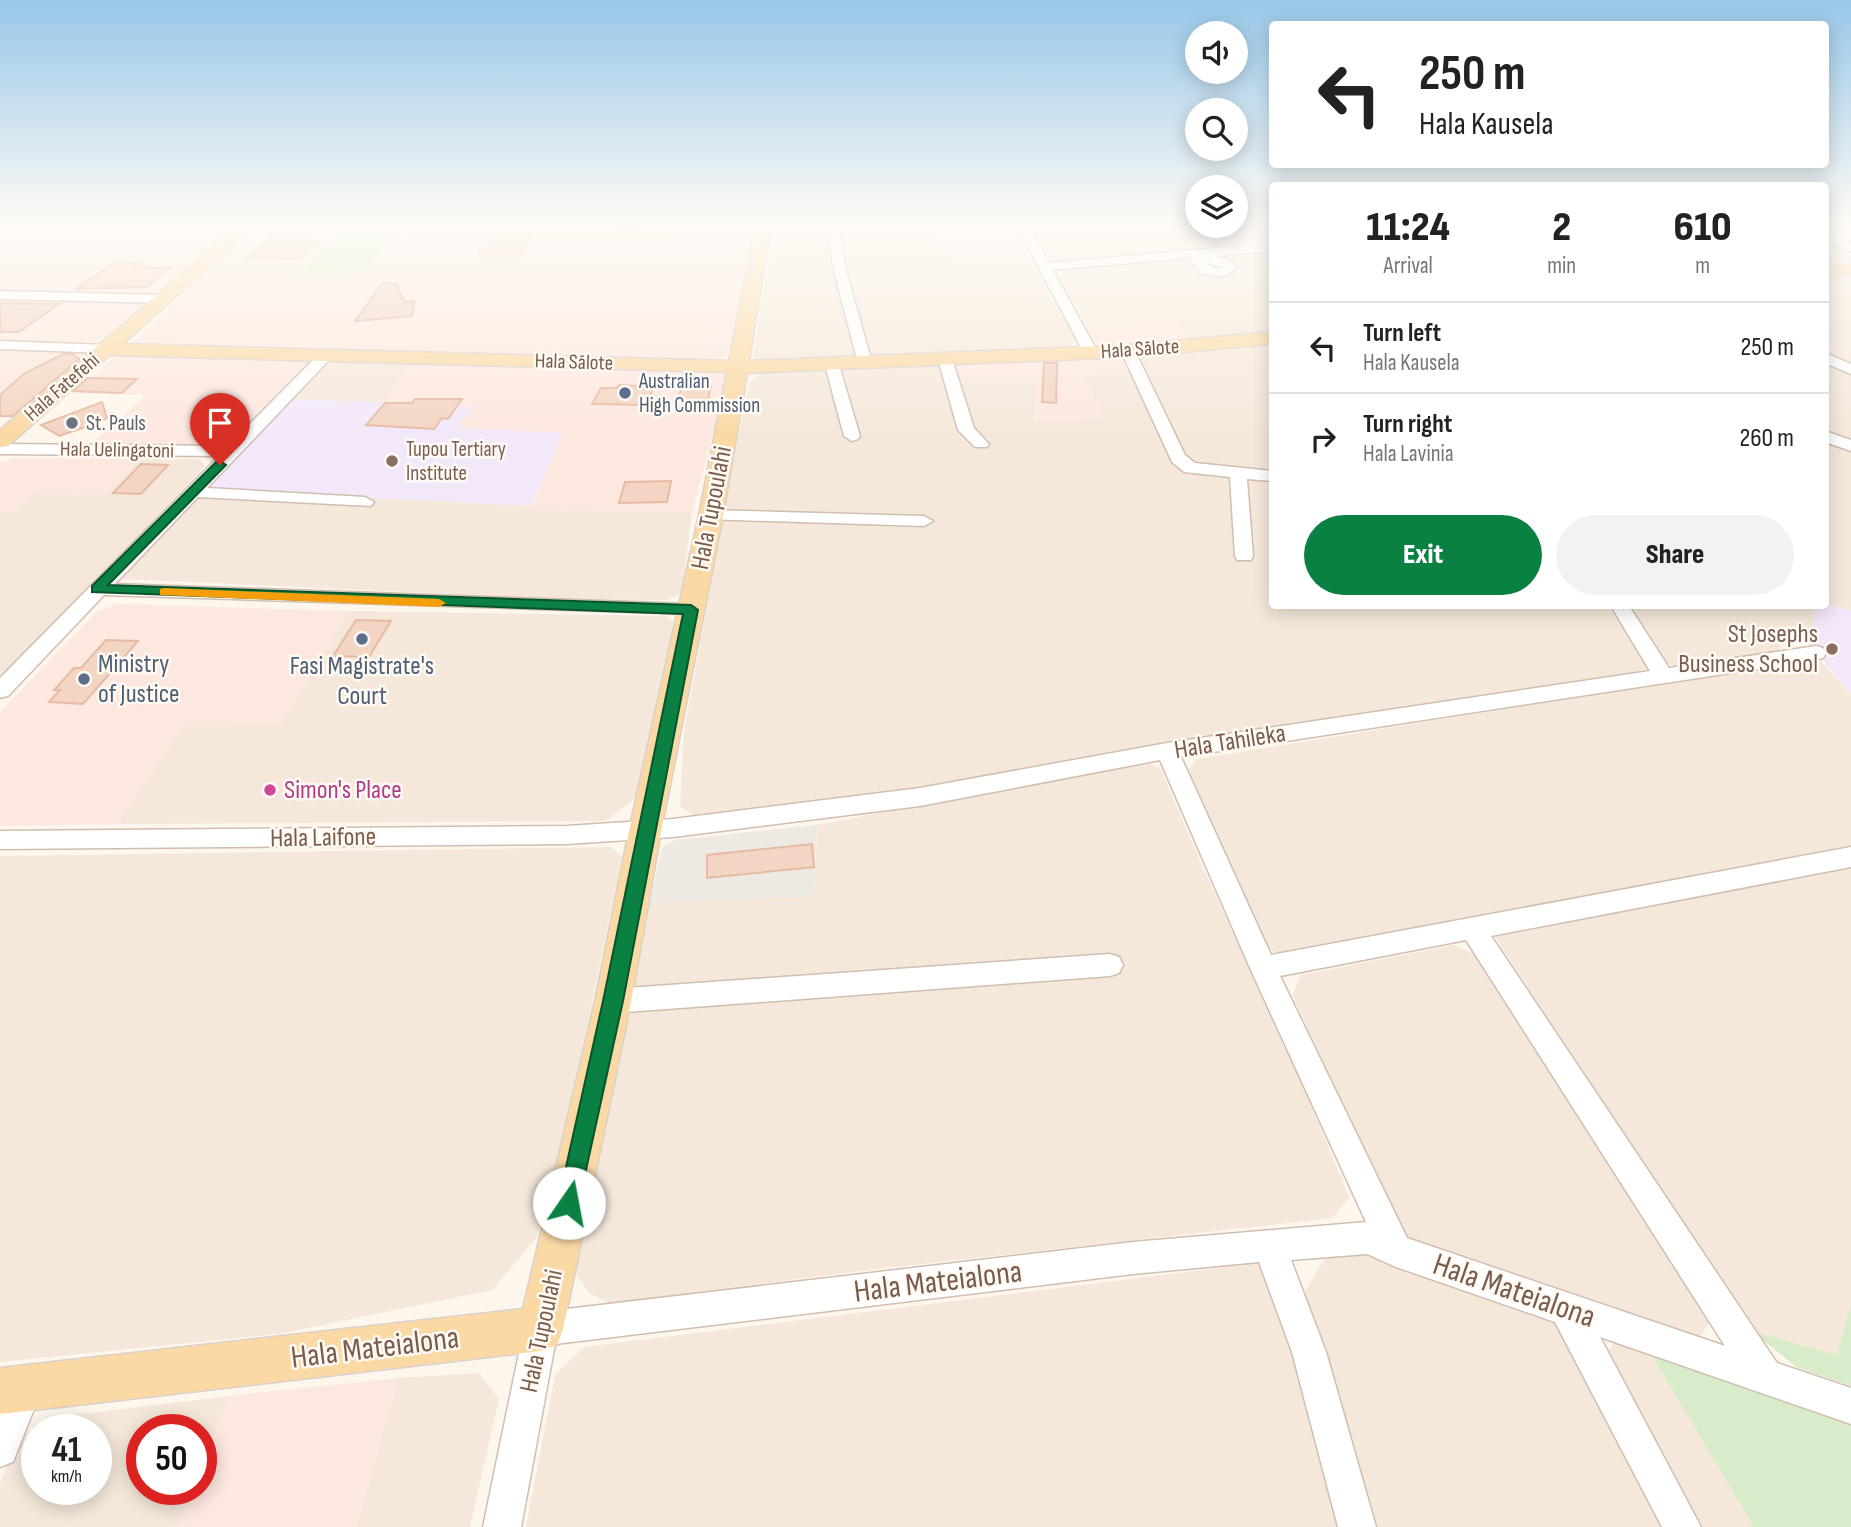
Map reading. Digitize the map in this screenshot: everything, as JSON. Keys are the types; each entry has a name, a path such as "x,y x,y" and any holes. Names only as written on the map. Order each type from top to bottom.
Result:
{"main road":[{"name":"Hala Fatefehi","path":"0,440 170,294"},
{"name":"Hala Tupoulahi","path":"541,1329 613,1001 645,831 711,515 752,294"},
{"name":"Hala Sālote","path":"106,349 739,367 1128,351 1269,338"},
{"name":"Hala Mateialona","path":"12,1390 541,1329"}],"street":[{"path":"846,294 865,363"},
{"path":"1060,294 1091,353"},
{"path":"0,295 165,299"},
{"name":"Hala Sālote","path":"0,345 106,349"},
{"path":"1128,351 1178,458 1190,468 1238,475 1269,476"},
{"path":"0,691 327,354"},
{"path":"945,359 967,430 981,444"},
{"path":"1829,359 1851,370"},
{"path":"832,365 852,436"},
{"path":"1829,438 1851,446"},
{"name":"Hala Uelingatoni","path":"0,449 233,451"},
{"path":"1238,475 1244,556"},
{"path":"194,492 365,502"},
{"path":"711,515 924,521"},
{"path":"97,589 691,610"},
{"path":"1622,609 1663,676"},
{"name":"Hala Tahileka","path":"645,831 920,797 1167,751 1816,653"},
{"path":"1167,751 1263,968 1396,1251"},
{"name":"Hala Laifone","path":"0,840 484,836 645,831"},
{"path":"1263,968 1851,857"},
{"path":"1473,930 1765,1376"},
{"path":"613,1001 1110,965"},
{"name":"Hala Mateialona","path":"541,1329 1133,1258 1368,1238 1396,1251 1851,1406"},
{"path":"1269,1245 1309,1352 1357,1527"},
{"path":"1566,1309 1682,1527"},
{"name":"Hala Tupoulahi","path":"502,1527 541,1329"},
{"path":"0,1449 12,1390"}],"shaded area":[{"path":"183,294 741,294 727,356 718,360 143,345 132,342"},
{"path":"763,294 840,294 856,355 848,358 763,362 753,357"},
{"path":"851,294 1049,294 1076,340 1070,347 880,358 868,354"},
{"path":"1069,294 1269,294 1269,333 1190,341 1174,320 1087,326"},
{"path":"1829,294 1851,294 1851,365 1829,355"},
{"path":"0,297 146,303 97,342 0,340"},
{"path":"1174,320 1190,341 1113,348 1094,342 1087,326"},
{"path":"1269,345 1269,471 1194,467 1182,457 1137,361 1144,356"},
{"path":"0,351 83,352 87,357 18,418 0,418"},
{"path":"129,354 310,362 233,439 216,446 92,443 147,395 76,393 112,359"},
{"path":"1119,356 1125,358 1132,372 1082,375 1104,418 1033,421 1037,377 957,383 950,367 956,364"},
{"path":"340,361 414,363 381,403 294,399 325,365"},
{"path":"414,363 719,372 728,379 692,512 530,509 563,433 458,428 472,407 381,403"},
{"path":"1829,364 1851,374 1851,440 1829,432"},
{"path":"941,365 960,434 978,446 990,440 972,429 957,383 1038,377 1104,417 1082,375 1132,372 1176,468 1211,476 1227,476 1234,482 1239,554 1254,554 1245,480 1250,477 1269,479 1269,609 1609,609 1648,661 1645,672 935,786 695,816 680,807 684,732 723,518 908,527 917,518 724,509 749,383 762,373"},
{"name":"Tupou Tertiary Institute","path":"293,399 473,406 458,428 563,433 531,506 207,489"},
{"path":"1829,440 1851,450 1851,611 1829,605"},
{"path":"14,458 140,458 104,494 33,493 12,512 0,512 0,463"},
{"path":"141,458 200,459 205,466 0,680 0,512 12,512 33,493 104,494"},
{"path":"207,489 531,506 531,509 692,512 682,592 667,600 565,599 120,579"},
{"path":"117,604 349,611 281,724 186,721 117,824 0,826 0,712 98,611"},
{"name":"St Josephs Business School","path":"1829,605 1851,611 1851,695 1811,645 1815,609 1829,609"},
{"path":"1632,609 1815,609 1811,645 1784,641 1778,652 1680,668 1668,664"},
{"path":"349,611 666,616 674,623 636,797 606,821 117,824 186,721 281,723"},
{"path":"1819,658 1851,695 1851,847 1283,955 1268,949 1187,772 1197,759"},
{"path":"1146,762 1160,768 1306,1092 1349,1198 1332,1218 877,1269 609,1303 589,1293 575,1272 649,903 814,896 817,825"},
{"path":"817,825 814,896 649,903 662,848 675,840"},
{"path":"610,847 622,857 561,1152 536,1238 492,1290 279,1334 0,1362 0,856"},
{"path":"1851,865 1851,1305 1838,1355 1751,1331 1495,937"},
{"path":"1454,945 1474,954 1710,1321 1699,1339 1417,1245 1400,1227 1292,995 1301,975"},
{"path":"1362,1251 1546,1313 1566,1335 1670,1527 1372,1527 1305,1291 1327,1256"},
{"path":"1258,1263 1278,1283 1345,1527 526,1527 555,1375 584,1347"},
{"path":"1615,1341 1652,1356 1754,1527 1694,1527 1604,1357"},
{"path":"479,1373 499,1399 470,1527 356,1527 398,1378"},
{"path":"398,1378 356,1527 178,1527 186,1505 217,1505 217,1426 229,1396"},
{"path":"229,1396 217,1426 217,1414 126,1414 126,1505 186,1505 178,1527 0,1527 0,1484 14,1448 21,1442 21,1505 112,1505 112,1414 80,1414"}],"green space":[{"path":"1851,1305 1851,1386 1798,1368 1751,1331 1837,1355"},
{"path":"1652,1356 1851,1420 1851,1527 1754,1527"}],"building":[{"path":"375,294 401,294 404,302 414,301 412,316 355,321"},
{"path":"0,303 59,304 19,332 0,332"},
{"path":"63,354 73,354 79,359 13,416 0,416 0,395 25,373"},
{"path":"1044,363 1057,363 1056,403 1042,402"},
{"path":"88,378 137,379 122,393 73,391"},
{"name":"Australian High Commission","path":"619,385 653,389 646,405 592,404 601,388 617,388"},
{"path":"682,386 711,386 707,403 676,406"},
{"path":"415,399 462,399 448,419 442,418 434,429 366,425 385,403 412,403"},
{"name":"St. Pauls","path":"102,402 107,418 100,422 59,436 41,425"},
{"path":"141,464 168,465 141,494 113,493"},
{"path":"671,481 667,502 619,503 625,482"},
{"name":"Fasi Magistrate's Court","path":"356,620 391,621 369,657 333,656"},
{"name":"Ministry of Justice","path":"106,640 138,641 83,704 49,702 60,690 54,690 74,668 81,668"},
{"path":"812,844 814,867 707,878 707,855"}],"slow traffic":[{"path":"164,592 439,603"}],"place":[{"name":"Australian High Commission","path":"625,393"},
{"name":"St. Pauls","path":"72,423"},
{"name":"Tupou Tertiary Institute","path":"392,461"},
{"name":"Fasi Magistrate's Court","path":"362,639"},
{"name":"St Josephs Business School","path":"1832,649"},
{"name":"Ministry of Justice","path":"84,679"},
{"name":"Simon's Place","path":"270,790"}],"route":[{"path":"220,465 97,589 691,610 613,1001 569,1203"}]}
